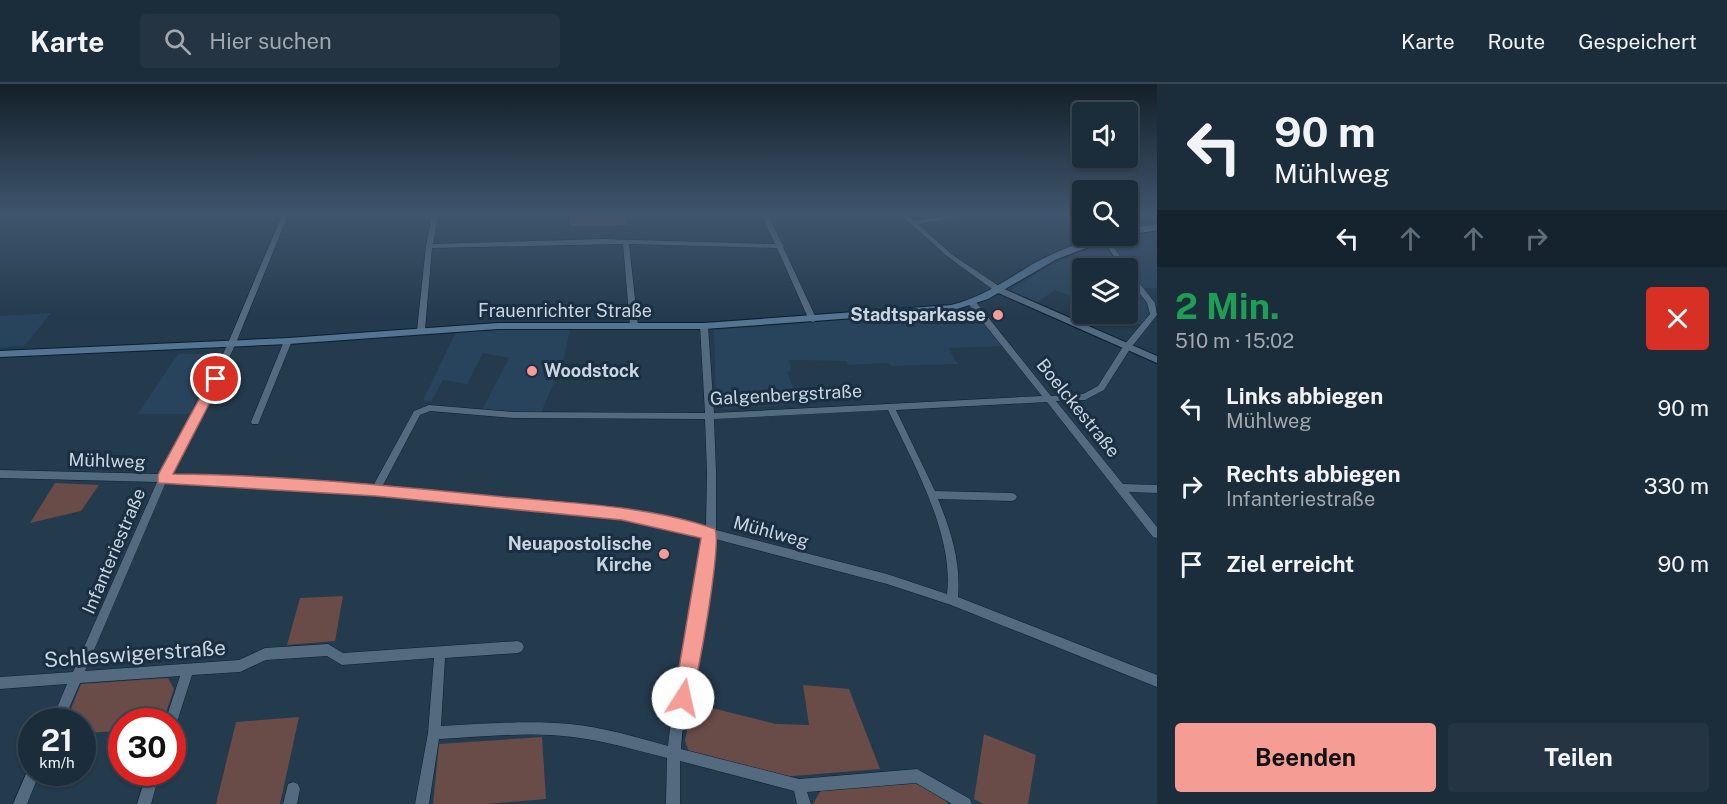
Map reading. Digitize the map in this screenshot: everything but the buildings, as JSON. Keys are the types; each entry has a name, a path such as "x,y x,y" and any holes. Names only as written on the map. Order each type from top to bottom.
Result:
{"main road":[{"name":"Frauenrichter Straße","path":"0,354 288,341 421,330 525,326 704,326 813,320 973,304 1037,266 1078,249"}],"street":[{"name":"Infanteriestraße","path":"63,708 163,479 199,414 232,343 271,249"},
{"path":"421,330 429,249"},
{"path":"627,249 634,326"},
{"path":"782,249 813,320"},
{"path":"943,249 970,271 999,290 1157,360"},
{"name":"Galgenbergstraße","path":"376,490 417,413 429,408 492,414 707,416 1049,399 1095,394 1127,347 1154,314 1154,303 1138,283"},
{"name":"Boelckestraße","path":"973,304 1123,488 1157,534"},
{"path":"673,804 673,754 708,560 713,472 707,416 704,326"},
{"path":"255,422 288,341"},
{"path":"890,406 931,495 947,539 956,586 952,600"},
{"name":"Mühlweg","path":"0,474 229,480 376,490 622,514 709,533 887,579 952,600 1157,681"},
{"path":"1123,488 1157,489"},
{"path":"931,495 1012,497"},
{"name":"Schleswigerstraße","path":"0,683 240,666 265,654 328,650 342,659 518,647"},
{"path":"422,804 434,733 440,652"},
{"path":"176,708 188,670"},
{"path":"434,733 533,728 571,730 608,736 799,786 917,776 965,804"},
{"path":"20,804 28,786"},
{"path":"144,804 150,786"},
{"path":"799,786 804,804"},
{"path":"290,804 293,789"}],"shaded area":[{"path":"1089,249 1157,249 1157,288 1141,288 1154,314 1145,326 1138,323 1138,258 1072,258 1072,297 1055,290 1033,305 1007,293 1046,267"},
{"path":"977,310 1007,346 948,348 958,364 848,365 846,361 789,360 791,371 787,372 800,404 724,409 716,403 714,330"},
{"path":"51,313 25,345 0,348 0,316"},
{"path":"570,330 563,362 540,415 480,414 509,358 483,353 467,384 443,380 431,402 423,400 456,332"},
{"path":"178,354 212,354 215,357 190,414 138,414"},
{"path":"55,483 99,485 81,511 30,523"},
{"path":"343,596 335,641 287,645 300,598"},
{"path":"168,678 174,689 167,708 108,708 108,732 96,732 96,708 71,708 81,684"},
{"path":"803,685 849,689 880,769 781,777 689,752 685,741 692,703 776,724 809,725"},
{"path":"299,717 280,804 216,804 236,722"},
{"path":"984,734 1036,755 1028,804 983,804 974,799"},
{"path":"542,737 546,799 486,804 433,804 439,744"},
{"path":"916,783 948,804 813,804 821,790"}],"place":[{"name":"Stadtsparkasse","path":"998,315"},
{"name":"Woodstock","path":"532,371"},
{"name":"Neuapostolische Kirche","path":"664,554"}],"route":[{"path":"216,379 163,479 229,480 376,490 622,514 709,533 708,560 683,698"}]}
